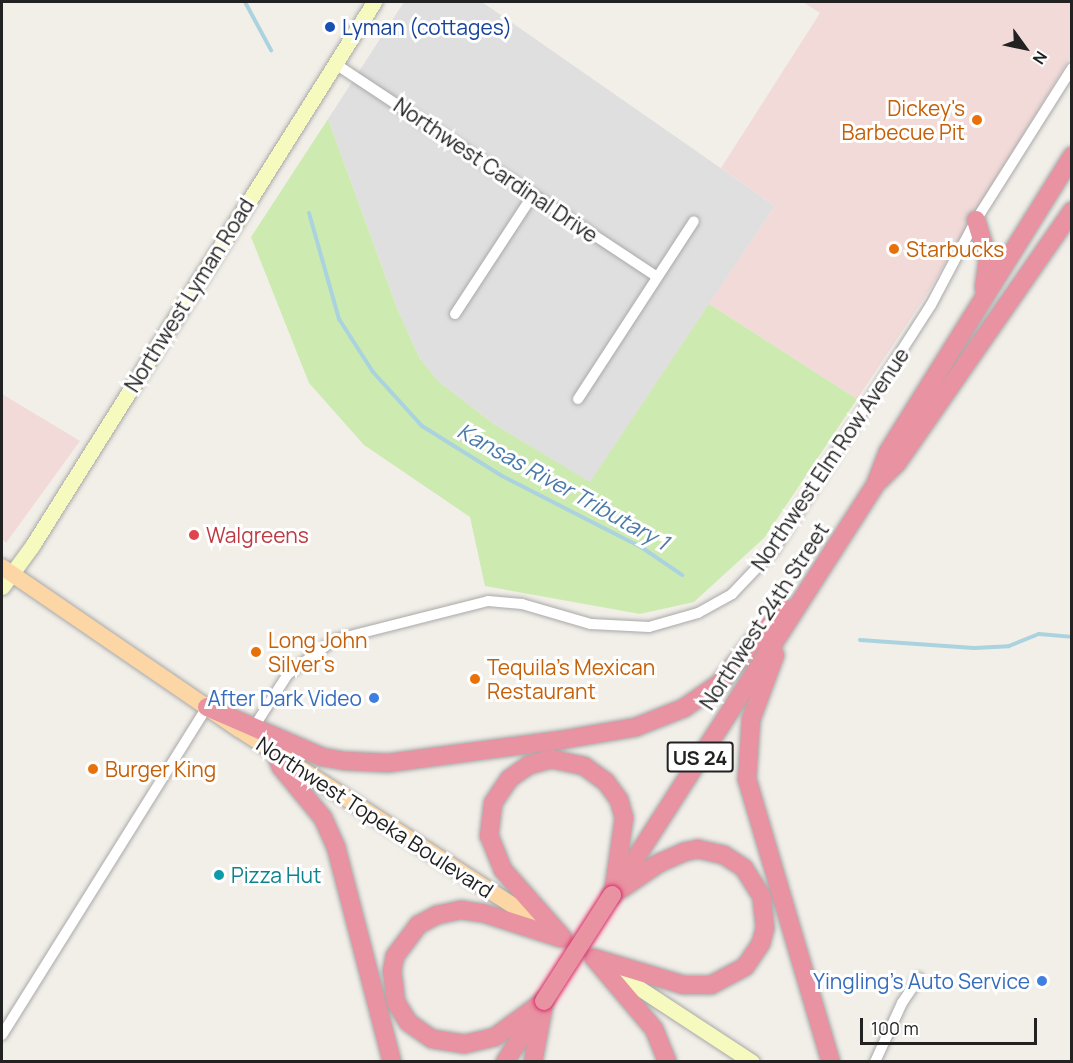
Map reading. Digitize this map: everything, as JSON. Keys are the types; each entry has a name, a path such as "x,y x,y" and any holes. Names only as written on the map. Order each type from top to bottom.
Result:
{"highway":[{"name":"Northwest 24th Street","path":"612,895 876,483 888,452 1071,156"},
{"name":"Northwest 24th Street","path":"876,483 897,464 1071,211"},
{"path":"976,220 988,259 982,297"},
{"path":"207,707 251,731 322,757 374,763 636,727 671,715 720,683 756,638 806,592"},
{"path":"789,619 751,720 747,778 831,1062"},
{"path":"275,752 285,772 323,818 336,847 392,1062"},
{"path":"563,938 503,870 489,836 493,803 518,772 540,761 561,759 584,766 606,782 619,800 624,818 612,895"},
{"path":"594,958 684,985 711,985 745,967 761,943 765,928 762,897 751,876 735,861 710,851 698,849 670,857 612,895"},
{"name":"US 24","path":"505,1062 612,895"},
{"path":"544,1001 495,1038 464,1044 432,1039 408,1022 396,1002 392,972 395,956 418,925 437,915 461,910 483,913 563,938"},
{"path":"594,958 654,1029 667,1062"},
{"path":"533,1062 544,1001"}],"main road":[{"path":"5,576 207,707"},
{"name":"Northwest Topeka Boulevard","path":"251,731 275,752 594,958"}],"street":[{"name":"Northwest Lyman Road","path":"5,576 374,2"},
{"name":"Northwest Cardinal Drive","path":"334,63 657,277"},
{"name":"Northwest Elm Row Avenue","path":"251,731 288,674 334,640 488,601 522,604 591,624 649,627 698,613 732,594 773,551 931,305 976,220 1071,68"},
{"path":"455,314 533,195"},
{"path":"578,399 694,221"},
{"path":"2,1035 207,707"},
{"name":"Northwest Topeka Boulevard","path":"594,958 752,1062"},
{"path":"875,1062 902,1003 919,978"}],"shaded area":[{"path":"404,2 482,2 775,206 590,483 494,424 438,381 420,359 397,308 328,119"},
{"path":"803,2 1071,2 1071,56 923,300 857,399 709,304 775,206 721,168 820,13"},
{"path":"2,394 80,441 6,543 2,539"}],"green space":[{"path":"328,119 397,308 420,359 438,381 494,424 590,482 709,304 857,399 765,537 694,602 640,614 485,586 470,517 364,445 309,383 251,237"}],"waterway":[{"name":"Kansas River Tributary 1","path":"245,2 271,50"},
{"name":"Kansas River Tributary 1","path":"309,213 339,319 373,372 422,426 502,476 641,547 682,575"},
{"name":"Kansas River Tributary 1","path":"860,640 974,648 1009,646 1039,634 1072,637"}],"place":[{"name":"Lyman (cottages)","path":"330,27"},
{"name":"Dickey's Barbecue Pit","path":"977,120"},
{"name":"Starbucks","path":"894,249"},
{"name":"Walgreens","path":"194,535"},
{"name":"Long John Silver's","path":"256,652"},
{"name":"Tequila’s Mexican Restaurant","path":"475,679"},
{"name":"After Dark Video","path":"374,698"},
{"name":"Burger King","path":"93,769"},
{"name":"Pizza Hut","path":"219,875"},
{"name":"Yingling's Auto Service","path":"1042,981"}]}
